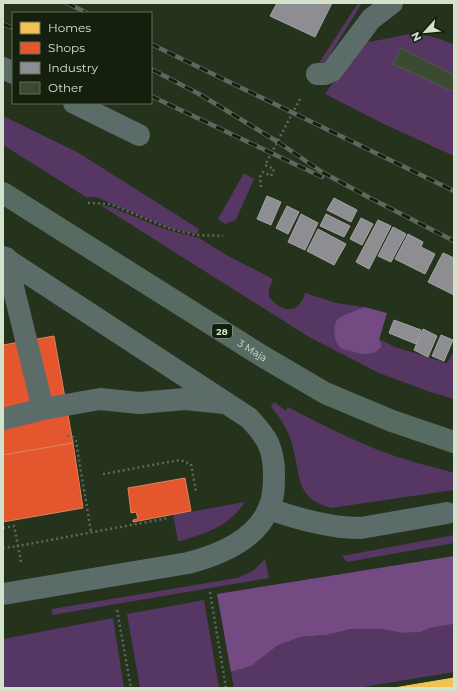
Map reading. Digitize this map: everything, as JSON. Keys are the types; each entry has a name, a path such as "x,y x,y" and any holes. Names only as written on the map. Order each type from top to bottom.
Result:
{"main road":[{"name":"3 Maja","path":"3,193 262,356 325,393 392,420 454,442"}],"lane":[{"path":"317,74 325,74 332,71 371,20 392,3"},
{"path":"3,68 12,72"},
{"path":"76,104 139,135"},
{"path":"3,594 198,560 212,555 241,541 262,521 269,509 274,482 274,462 271,447 259,428 249,418 230,404 4,259"},
{"path":"4,259 43,410"},
{"path":"3,419 100,399 138,403 185,399 230,404"},
{"path":"269,509 305,520 351,528 361,528 447,513"}],"path":[{"path":"260,187 260,177 262,172 271,176 274,169 265,165 294,109 304,94"},
{"path":"88,203 110,204 170,229 196,235 223,236"},
{"path":"66,436 73,437 76,441 91,532"},
{"path":"103,474 180,460 191,464 196,491"},
{"path":"3,548 169,518"},
{"path":"3,528 14,526 21,564"},
{"path":"210,592 226,688"},
{"path":"117,610 131,688"}],"shaded area":[{"path":"358,3 362,3 328,58 325,62 319,63"},
{"path":"410,34 433,37 454,45 454,156 384,124 325,94 342,70 354,61 358,52 366,42"},
{"path":"3,116 77,152 199,229 197,234 170,228 96,197 86,197 3,145"},
{"path":"244,173 254,179 236,220 225,224 218,219"},
{"path":"100,205 111,207 167,230 199,238 228,256 273,279 269,289 269,296 283,308 292,309 297,307 303,299 305,293 336,303 364,307 339,319 395,347 447,363 454,351 454,399 430,392 379,373 309,337"},
{"path":"364,307 387,313 379,340 381,347 374,352 367,354 342,349 337,343 335,336 334,328 336,321 343,316"},
{"path":"274,402 286,411 288,407 337,432 376,449 454,473 454,494 453,490 331,508 319,504 305,492 299,477 290,437 282,421 271,407"},
{"path":"245,502 232,517 217,528 200,535 178,541 173,515"},
{"path":"454,535 454,543 347,562 342,556"},
{"path":"454,556 454,624 430,628 421,632 403,633 381,629 351,629 327,635 300,637 277,646 251,666 231,672 217,594"},
{"path":"265,559 269,578 52,615 52,609 237,578 253,571"},
{"path":"204,600 219,688 140,688 127,614"},
{"path":"113,618 124,688 3,688 3,639"},
{"path":"454,624 454,672 357,688 234,688 231,672 251,666 277,646 300,637 327,635 351,629 381,629 403,633 420,632 430,628"}],"building: Homes":[{"path":"454,678 454,688 394,688"}],"building: Shops":[{"path":"54,336 73,443 3,455 3,345"},
{"path":"73,443 83,508 3,522 3,455"},
{"path":"185,478 191,511 133,522 133,520 138,519 136,512 131,513 128,488"}],"building: Industry":[{"path":"277,3 332,3 315,37 270,16"},
{"path":"267,196 281,202 271,225 257,219"},
{"path":"334,198 357,210 351,222 327,210"},
{"path":"287,206 299,212 288,234 276,228"},
{"path":"301,214 318,223 305,250 288,242"},
{"path":"326,214 350,226 344,237 320,226"},
{"path":"361,218 373,224 362,245 350,239"},
{"path":"378,220 391,226 369,269 356,262"},
{"path":"393,227 406,234 391,262 378,256"},
{"path":"318,229 346,244 334,265 307,251"},
{"path":"408,234 423,242 421,247 435,254 425,274 395,259"},
{"path":"443,253 454,258 454,295 428,282"},
{"path":"394,320 421,330 416,344 389,333"},
{"path":"423,329 437,336 428,357 414,350"},
{"path":"441,335 453,340 444,361 432,356"}],"building: Other":[{"path":"401,48 454,75 454,92 393,64"}],"railway":[{"path":"67,3 85,12"},
{"path":"3,24 12,28"},
{"path":"152,44 454,191"},
{"path":"153,70 201,95 278,142 322,172 454,241"},
{"path":"152,96 322,177"}]}
